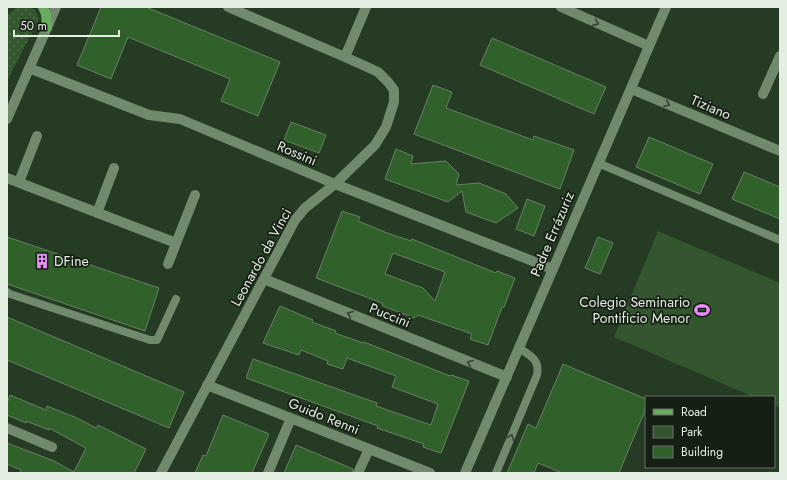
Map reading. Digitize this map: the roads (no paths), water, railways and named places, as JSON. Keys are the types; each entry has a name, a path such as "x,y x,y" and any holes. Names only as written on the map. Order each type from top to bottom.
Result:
{"main road":[{"path":"43,7 46,14 47,28"}],"street":[{"path":"7,120 56,7"},
{"name":"Leonardo da Vinci","path":"161,473 295,220 305,208 335,184 375,145 386,127 394,102 394,90 378,72 345,56 228,7"},
{"path":"345,56 366,7"},
{"path":"561,7 649,46"},
{"name":"Padre Errázuriz","path":"465,473 666,7"},
{"path":"763,94 780,56"},
{"name":"Rossini","path":"29,68 149,115 180,119 335,184 553,269"},
{"name":"Tiziano","path":"630,89 780,151"},
{"path":"19,182 37,136"},
{"path":"97,213 114,168"},
{"path":"7,178 176,243"},
{"path":"168,264 195,195"},
{"name":"Puccini","path":"264,279 506,376"},
{"name":"Guido Renni","path":"207,385 430,473"},
{"path":"268,473 291,418"},
{"path":"7,428 52,447"},
{"path":"358,473 369,449"}],"lane":[{"path":"598,163 780,240"},
{"path":"7,292 150,340 157,340 176,299"},
{"path":"496,473 538,367 536,360 519,348"}],"place":[{"name":"DFine","path":"42,261"},
{"name":"Colegio Seminario Pontificio Menor","path":"702,310"}]}
